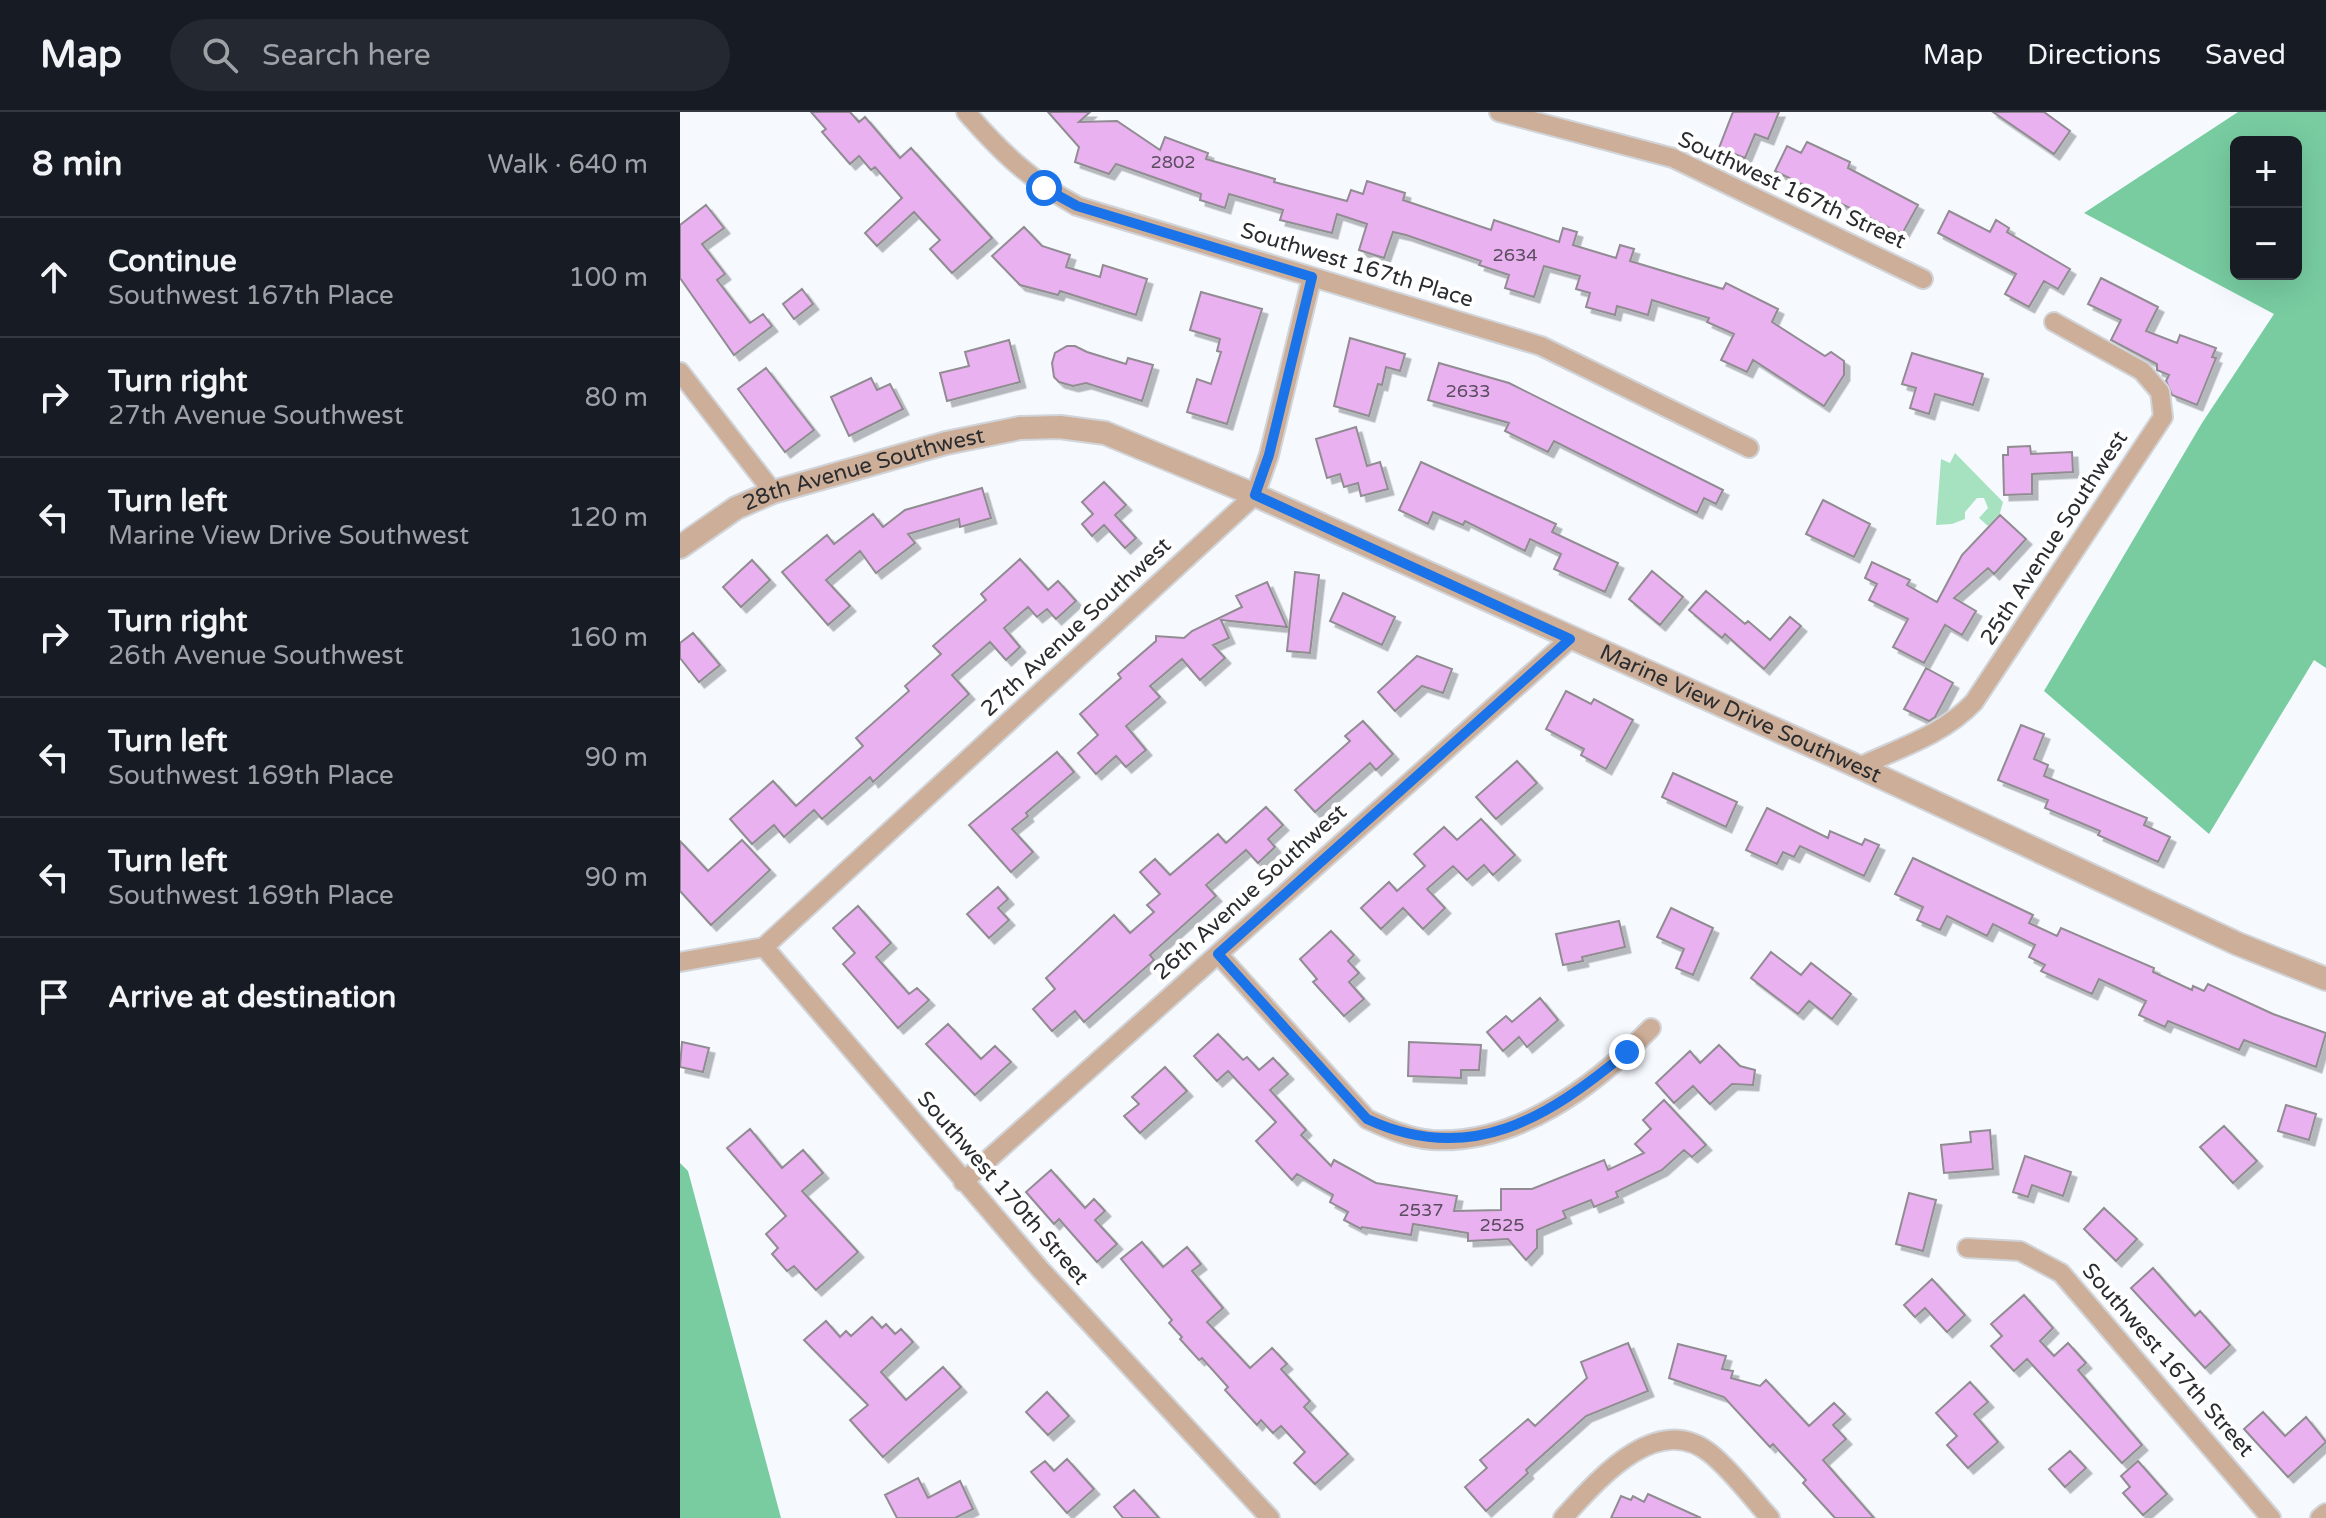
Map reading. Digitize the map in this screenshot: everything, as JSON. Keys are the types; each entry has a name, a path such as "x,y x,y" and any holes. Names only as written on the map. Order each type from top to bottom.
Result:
{"street":[{"name":"Southwest 167th Place","path":"966,112 997,147 1044,188 1077,206 1541,346 1749,448"},
{"name":"Southwest 167th Street","path":"1499,112 1673,158 1923,279"},
{"name":"27th Avenue Southwest","path":"764,947 1255,495 1269,455 1312,277"},
{"name":"25th Avenue Southwest","path":"1859,767 1941,730 1959,718 1974,702 2163,417 2160,392 2142,371 2054,322"},
{"path":"680,372 773,492"},
{"name":"Marine View Drive Southwest","path":"1060,427 1105,433 1255,495 1859,767 2238,944 2326,979"},
{"name":"28th Avenue Southwest","path":"680,547 736,508 773,492 946,443 1020,428 1060,427"},
{"name":"26th Avenue Southwest","path":"963,1182 1570,639"},
{"path":"680,962 764,947"},
{"name":"Southwest 170th Street","path":"764,947 963,1182 1092,1327 1270,1518"},
{"path":"1218,954 1367,1119 1394,1132 1430,1140 1466,1139 1542,1114 1604,1071 1651,1028"},
{"name":"Southwest 167th Street","path":"1967,1248 2020,1251 2061,1273 2271,1518"},
{"path":"1563,1518 1593,1487 1639,1450 1650,1443 1669,1438 1691,1441 1711,1454 1770,1518"},
{"path":"2320,1518 2326,1513"}],"green space":[{"path":"2238,112 2326,112 2326,668 2314,660 2209,834 2044,691 2202,423 2274,314 2084,213"},
{"path":"1955,453 2003,502 2000,513 1988,526 1979,518 1988,508 1984,498 1977,498 1965,512 1965,519 1936,525 1941,459 1950,463"},
{"path":"680,1163 688,1171 781,1518 680,1518"}],"building":[{"path":"811,112 850,112 859,122 865,117 900,158 911,148 992,238 952,273 930,249 940,240 914,212 877,246 865,233 902,198 875,167 871,170 859,156 850,164 822,132 826,129"},
{"path":"1048,112 1090,112 1079,122 1117,121 1160,150 1165,137 1208,153 1206,159 1275,179 1274,182 1347,201 1351,190 1363,194 1367,181 1405,193 1403,200 1491,230 1494,220 1559,242 1563,228 1577,232 1573,245 1616,258 1620,245 1634,249 1630,261 1723,289 1726,283 1778,309 1772,322 1825,356 1831,352 1844,361 1844,375 1824,406 1753,360 1747,372 1721,360 1734,334 1707,322 1709,318 1652,300 1648,315 1617,306 1615,315 1586,307 1590,293 1576,289 1580,276 1544,266 1534,297 1505,288 1509,275 1479,265 1481,261 1406,235 1393,232 1384,258 1359,250 1367,224 1337,214 1332,233 1280,220 1283,210 1229,194 1225,208 1200,200 1201,194 1116,164 1109,174 1075,162 1079,147"},
{"path":"1733,112 1779,112 1768,139 1755,134 1745,158 1719,148"},
{"path":"1993,112 2044,112 2070,131 2054,154"},
{"path":"1807,142 1850,162 1848,168 1918,205 1902,234 1775,171 1787,146 1801,153"},
{"path":"706,205 724,228 702,244 725,274 717,280 750,323 763,314 772,326 734,355 680,278 680,225"},
{"path":"1949,211 1990,232 1996,220 2009,228 2007,232 2070,269 2058,289 2044,281 2029,307 2005,294 2016,274 1938,233"},
{"path":"1024,227 1042,246 1070,255 1066,267 1100,277 1103,265 1147,279 1136,315 1060,291 1058,295 1020,285 992,256"},
{"path":"2101,278 2158,307 2146,331 2177,343 2180,335 2216,348 2212,357 2216,358 2197,405 2172,395 2166,381 2169,375 2157,370 2157,364 2111,340 2121,320 2088,304"},
{"path":"802,289 813,304 794,319 783,304"},
{"path":"1201,292 1262,309 1227,424 1187,412 1197,379 1211,384 1221,352 1217,351 1220,339 1190,330"},
{"path":"1350,338 1405,354 1400,371 1386,367 1369,416 1334,406"},
{"path":"1009,340 1020,382 947,401 940,373 969,366 965,352"},
{"path":"1067,346 1126,364 1128,358 1153,365 1142,401 1086,383 1073,386 1059,382 1054,377 1052,363 1055,353"},
{"path":"1912,353 1983,374 1973,405 1935,394 1929,414 1910,408 1916,388 1902,384"},
{"path":"1439,363 1509,383 1723,490 1716,504 1704,498 1697,513 1554,441 1548,452 1505,431 1509,423 1428,400"},
{"path":"766,368 814,430 785,452 738,389"},
{"path":"871,378 877,390 890,384 903,409 849,436 831,397"},
{"path":"1356,427 1367,466 1380,462 1388,489 1361,496 1358,483 1344,487 1340,474 1327,478 1316,439"},
{"path":"2030,446 2031,454 2072,452 2073,472 2032,474 2032,494 2004,495 2003,455 2008,455 2008,447"},
{"path":"1421,462 1556,524 1552,532 1618,563 1605,592 1554,569 1561,554 1530,539 1525,551 1465,521 1463,525 1433,512 1428,524 1399,510"},
{"path":"1104,482 1126,505 1115,515 1136,538 1125,548 1104,525 1092,536 1082,524 1093,514 1082,502"},
{"path":"982,488 991,518 960,527 959,519 908,534 915,543 876,573 860,551 826,580 850,606 828,625 782,572 827,535 834,544 873,514 883,527 905,510"},
{"path":"1823,500 1870,524 1854,557 1806,534"},
{"path":"2000,515 2026,539 1994,574 1988,568 1954,598 1976,611 1962,635 1945,625 1924,663 1893,647 1908,619 1869,600 1877,584 1865,578 1872,562 1910,580 1907,585 1937,602 1962,555"},
{"path":"1020,559 1048,590 1058,581 1076,601 1056,619 1047,609 1037,617 1028,607 1004,628 1020,647 1006,660 990,642 952,675 969,694 873,782 870,777 822,819 814,810 784,837 774,825 752,844 730,819 773,781 796,806 863,746 856,738 909,691 905,686 941,654 933,646 986,600 981,594"},
{"path":"752,560 770,580 741,607 723,587"},
{"path":"1652,571 1683,597 1660,625 1629,599"},
{"path":"1295,572 1319,575 1310,653 1287,651"},
{"path":"1267,582 1287,627 1221,620 1229,638 1213,645 1225,658 1200,680 1182,659 1150,686 1160,697 1126,726 1146,750 1126,767 1116,756 1096,774 1078,753 1098,735 1080,714 1121,678 1118,674 1156,641 1156,636 1184,638 1192,631 1242,607 1236,596"},
{"path":"1706,591 1745,624 1748,621 1770,640 1790,617 1801,626 1764,669 1725,634 1722,638 1689,610"},
{"path":"1343,593 1395,617 1382,645 1330,621"},
{"path":"693,633 720,665 699,682 680,658 680,643"},
{"path":"1417,656 1452,669 1443,693 1422,686 1395,711 1378,692"},
{"path":"1926,668 1953,683 1935,717 1929,721 1904,709"},
{"path":"1566,691 1591,704 1594,699 1633,720 1606,769 1581,755 1584,749 1546,729"},
{"path":"1363,721 1393,754 1376,770 1370,763 1315,812 1295,790 1350,741 1345,736"},
{"path":"2021,725 2044,734 2034,759 2048,765 2044,776 2147,818 2144,825 2170,837 2158,862 2098,835 2100,831 2045,808 2048,800 1998,780"},
{"path":"1057,752 1074,772 1012,829 1033,852 1011,872 969,825"},
{"path":"1517,761 1537,783 1496,819 1476,797"},
{"path":"1673,773 1737,802 1726,827 1662,797"},
{"path":"1266,807 1283,825 1268,839 1275,847 1258,863 1246,850 1206,885 1216,896 1150,955 1154,960 1084,1022 1075,1011 1052,1031 1033,1009 1055,989 1046,978 1114,915 1130,933 1154,912 1147,905 1160,894 1140,872 1155,859 1170,875 1218,834 1226,843"},
{"path":"1767,808 1828,838 1830,831 1862,845 1865,839 1879,845 1864,876 1800,846 1794,857 1783,852 1777,864 1746,850"},
{"path":"1481,819 1515,855 1493,875 1484,865 1467,880 1453,866 1427,889 1445,908 1423,929 1403,908 1381,929 1361,908 1389,882 1397,891 1425,866 1414,854 1444,827 1457,840"},
{"path":"742,840 770,870 711,925 680,891 680,841 708,871"},
{"path":"1913,858 2033,915 2029,923 2057,936 2061,928 2154,968 2153,972 2192,990 2193,986 2204,991 2208,984 2273,1014 2326,1033 2316,1067 2244,1040 2239,1050 2168,1021 2165,1027 2139,1015 2146,1001 2099,979 2092,994 2041,971 2045,965 2029,957 2035,945 1993,924 1987,936 1947,916 1940,930 1917,920 1923,907 1895,894"},
{"path":"998,887 1008,899 998,908 1009,920 989,938 967,914"},
{"path":"858,906 891,943 876,957 909,994 917,988 929,1000 898,1028 843,964 855,953 833,928"},
{"path":"1671,908 1713,928 1693,975 1676,968 1684,949 1657,937"},
{"path":"1619,921 1625,947 1563,965 1556,934"},
{"path":"1331,931 1354,955 1348,961 1359,973 1349,982 1364,999 1344,1016 1313,982 1317,979 1300,959"},
{"path":"1771,952 1801,975 1811,963 1851,994 1832,1019 1809,1001 1798,1014 1751,978"},
{"path":"1540,998 1558,1020 1527,1047 1519,1037 1503,1051 1487,1032 1506,1016 1512,1022"},
{"path":"948,1024 981,1059 995,1046 1011,1062 975,1095 926,1044"},
{"path":"1218,1034 1243,1060 1247,1057 1259,1070 1273,1058 1288,1074 1270,1090 1306,1130 1301,1135 1331,1166 1334,1160 1376,1183 1457,1196 1454,1211 1501,1210 1501,1189 1532,1189 1604,1160 1608,1170 1644,1153 1635,1144 1651,1129 1643,1120 1664,1100 1706,1145 1692,1157 1684,1150 1662,1170 1616,1192 1618,1197 1594,1207 1591,1200 1563,1211 1566,1218 1537,1230 1537,1248 1526,1260 1508,1239 1468,1241 1468,1233 1413,1224 1411,1235 1361,1229 1344,1220 1348,1212 1330,1202 1333,1195 1297,1174 1292,1180 1256,1141 1276,1122 1228,1071 1217,1081 1194,1056"},
{"path":"682,1042 709,1048 703,1072 680,1067"},
{"path":"1409,1042 1481,1045 1479,1070 1461,1070 1461,1078 1408,1076"},
{"path":"1719,1045 1740,1066 1755,1070 1753,1085 1732,1084 1710,1104 1693,1086 1674,1103 1656,1083 1690,1051 1700,1063"},
{"path":"1165,1067 1187,1091 1140,1133 1124,1116 1139,1104 1132,1097"},
{"path":"2286,1105 2316,1114 2309,1140 2278,1131"},
{"path":"2224,1126 2257,1161 2233,1183 2200,1147"},
{"path":"750,1129 782,1168 803,1150 823,1173 802,1191 858,1252 816,1290 794,1266 787,1271 772,1254 778,1248 766,1234 786,1216 727,1148"},
{"path":"1990,1130 1993,1169 1944,1173 1941,1145 1971,1142 1970,1132"},
{"path":"2025,1156 2071,1172 2063,1196 2032,1185 2028,1197 2013,1192"},
{"path":"1051,1170 1085,1208 1094,1199 1105,1211 1095,1220 1117,1244 1097,1262 1059,1219 1054,1224 1026,1192"},
{"path":"1909,1193 1936,1200 1923,1251 1896,1244"},
{"path":"2104,1208 2137,1239 2116,1261 2084,1229"},
{"path":"1142,1242 1163,1267 1187,1247 1201,1264 1192,1271 1223,1308 1207,1322 1250,1368 1272,1348 1287,1364 1281,1369 1310,1401 1304,1407 1348,1454 1315,1484 1294,1463 1305,1452 1281,1426 1273,1433 1261,1420 1257,1425 1225,1390 1228,1387 1180,1339 1182,1337 1169,1323 1172,1320 1121,1259"},
{"path":"2153,1268 2195,1316 2200,1311 2230,1345 2205,1368 2131,1288"},
{"path":"1932,1279 1965,1315 1947,1332 1925,1308 1915,1317 1904,1305"},
{"path":"2024,1295 2053,1328 2040,1341 2054,1356 2068,1343 2086,1363 2078,1370 2142,1445 2122,1463 2027,1359 2014,1371 1991,1346 2002,1336 1991,1324"},
{"path":"872,1317 882,1328 886,1324 895,1334 901,1329 913,1342 881,1372 906,1400 943,1367 961,1387 883,1457 850,1420 868,1405 804,1340 826,1321 840,1337 846,1331 851,1336"},
{"path":"1628,1343 1648,1391 1586,1416 1486,1511 1465,1487 1487,1468 1480,1460 1528,1419 1535,1426 1587,1378 1581,1362"},
{"path":"1678,1344 1726,1356 1722,1369 1733,1371 1731,1378 1760,1386 1766,1380 1809,1426 1834,1403 1845,1414 1833,1425 1846,1439 1823,1460 1874,1518 1835,1518 1773,1444 1770,1447 1724,1397 1669,1378"},
{"path":"1970,1382 1988,1402 1974,1414 1998,1442 1968,1468 1947,1445 1957,1436 1936,1413"},
{"path":"1047,1392 1069,1416 1048,1435 1026,1412"},
{"path":"2263,1412 2285,1436 2306,1417 2326,1442 2288,1477 2244,1429"},
{"path":"2070,1451 2086,1468 2065,1487 2049,1469"},
{"path":"1067,1459 1094,1489 1067,1513 1031,1472 1045,1461 1054,1471"},
{"path":"2138,1461 2167,1494 2143,1515 2123,1493 2130,1487 2121,1476"},
{"path":"918,1478 928,1498 960,1481 973,1509 955,1518 897,1518 885,1495"},
{"path":"1134,1490 1159,1518 1123,1518 1114,1507"},
{"path":"1648,1494 1701,1518 1611,1518 1621,1496 1631,1500 1633,1496 1644,1502"}],"route":[{"path":"1044,188 1077,206 1312,277 1269,455 1255,495 1570,639 1218,954 1367,1119 1394,1132 1430,1140 1466,1139 1501,1129 1542,1114 1573,1095 1627,1052"}]}
